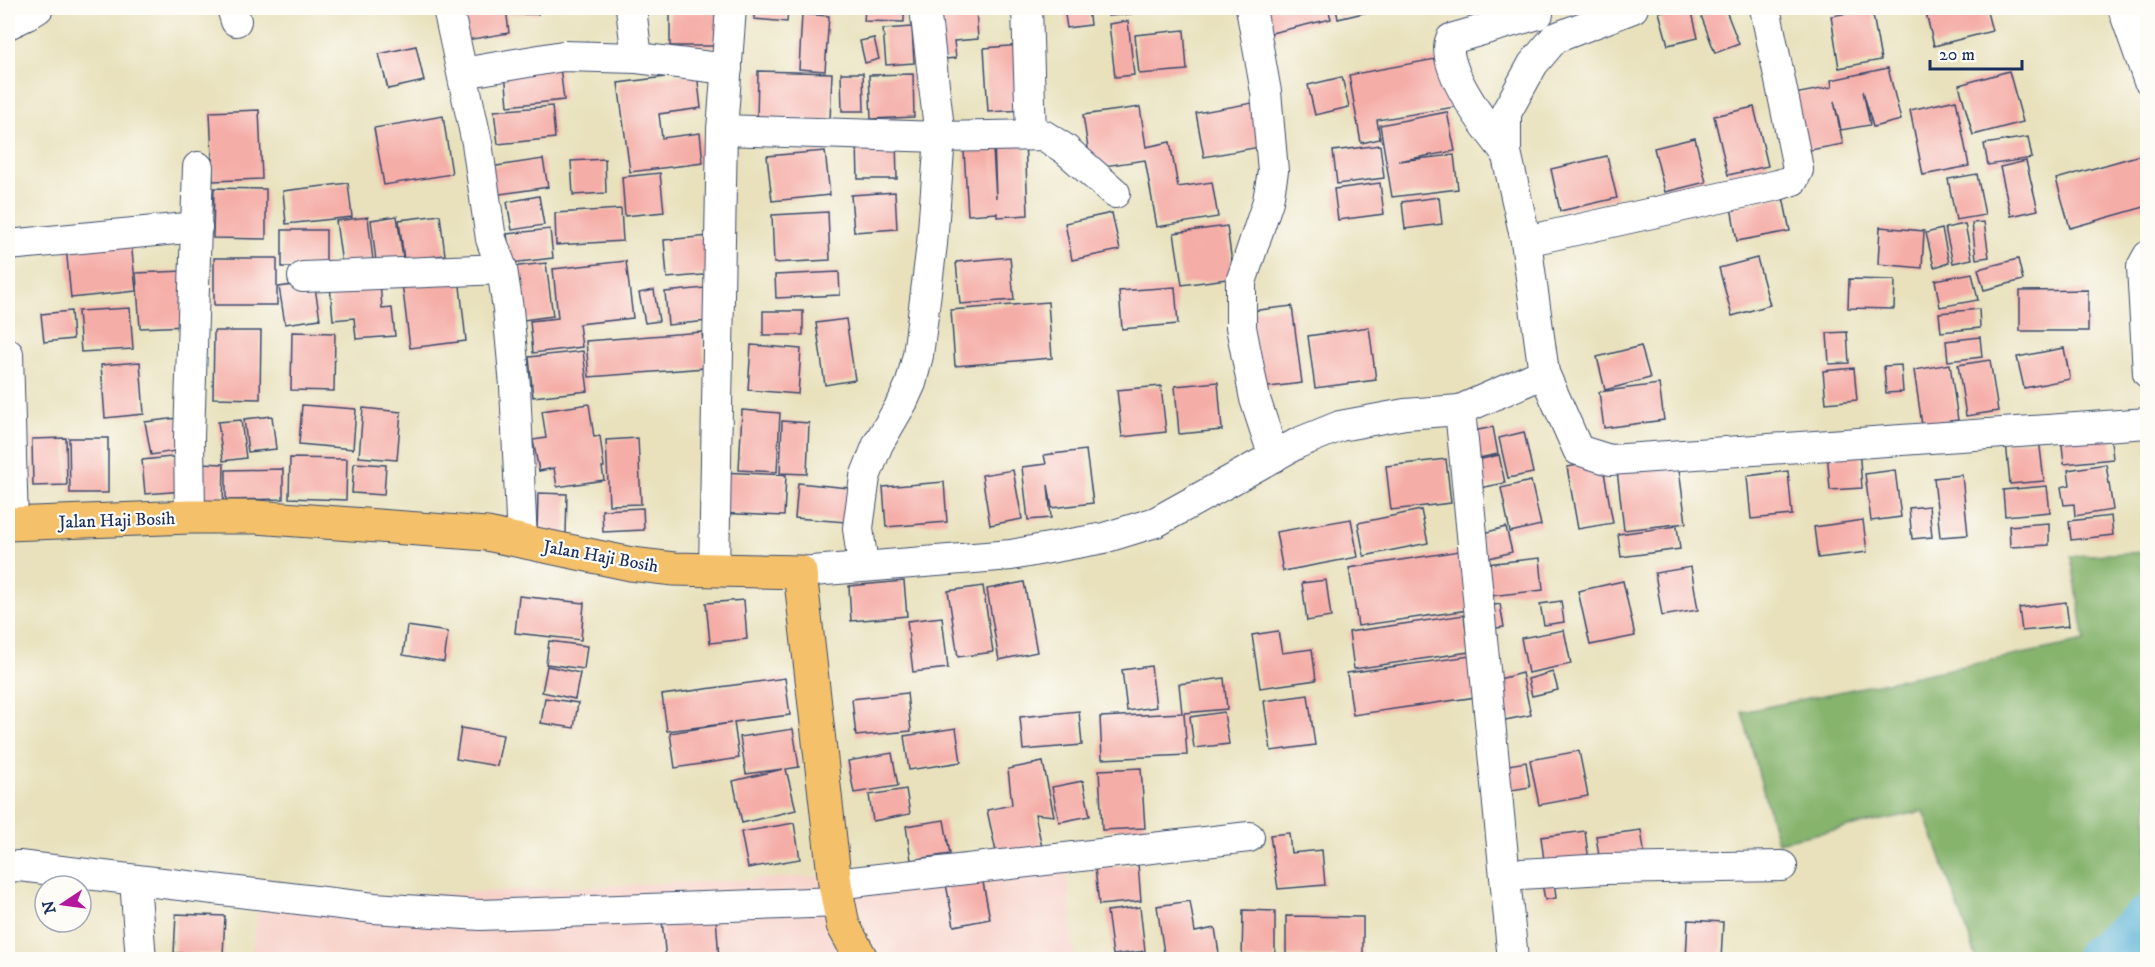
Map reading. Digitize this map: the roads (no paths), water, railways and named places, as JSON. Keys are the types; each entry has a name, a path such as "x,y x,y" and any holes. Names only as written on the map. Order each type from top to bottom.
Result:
{"main road":[{"name":"Jalan Haji Bosih","path":"10,524 190,517 256,517 487,534 631,564 714,571 800,572"},
{"path":"800,572 836,893 843,925 862,960"}],"street":[{"path":"8,24 38,8"},
{"path":"448,8 477,143 491,239 502,269 508,309 515,386 522,542"},
{"path":"631,8 637,58"},
{"path":"714,571 722,130 730,8"},
{"path":"863,566 858,528 865,477 878,444 903,401 911,382 918,355 932,244 939,137 925,8"},
{"path":"1027,8 1031,134"},
{"path":"1251,8 1266,92 1273,171 1268,201 1241,282 1240,327 1255,399 1274,457"},
{"path":"1633,8 1555,38 1533,64 1506,113 1506,152 1527,240 1544,373 1578,450 1610,460 2148,423"},
{"path":"1527,240 1793,180 1798,170 1765,8"},
{"path":"2123,8 2148,79"},
{"path":"1506,152 1470,106 1451,62 1448,45 1451,39 1538,11 1555,38"},
{"path":"463,73 563,56 637,58 727,69"},
{"path":"722,130 939,137 1043,135 1053,140 1115,193"},
{"path":"190,517 189,437 198,167"},
{"path":"8,245 197,227"},
{"path":"2148,256 2142,267 2148,373"},
{"path":"303,277 502,269"},
{"path":"8,354 10,524"},
{"path":"800,572 1011,555 1104,538 1156,522 1298,443 1340,426 1405,414 1460,411 1544,373"},
{"path":"1460,411 1513,960"},
{"path":"8,867 19,866 374,908 480,915 836,893 1249,837"},
{"path":"1504,875 1605,869 1782,866"},
{"path":"135,881 141,960"}],"waterway":[{"path":"2101,960 2148,923"}]}
